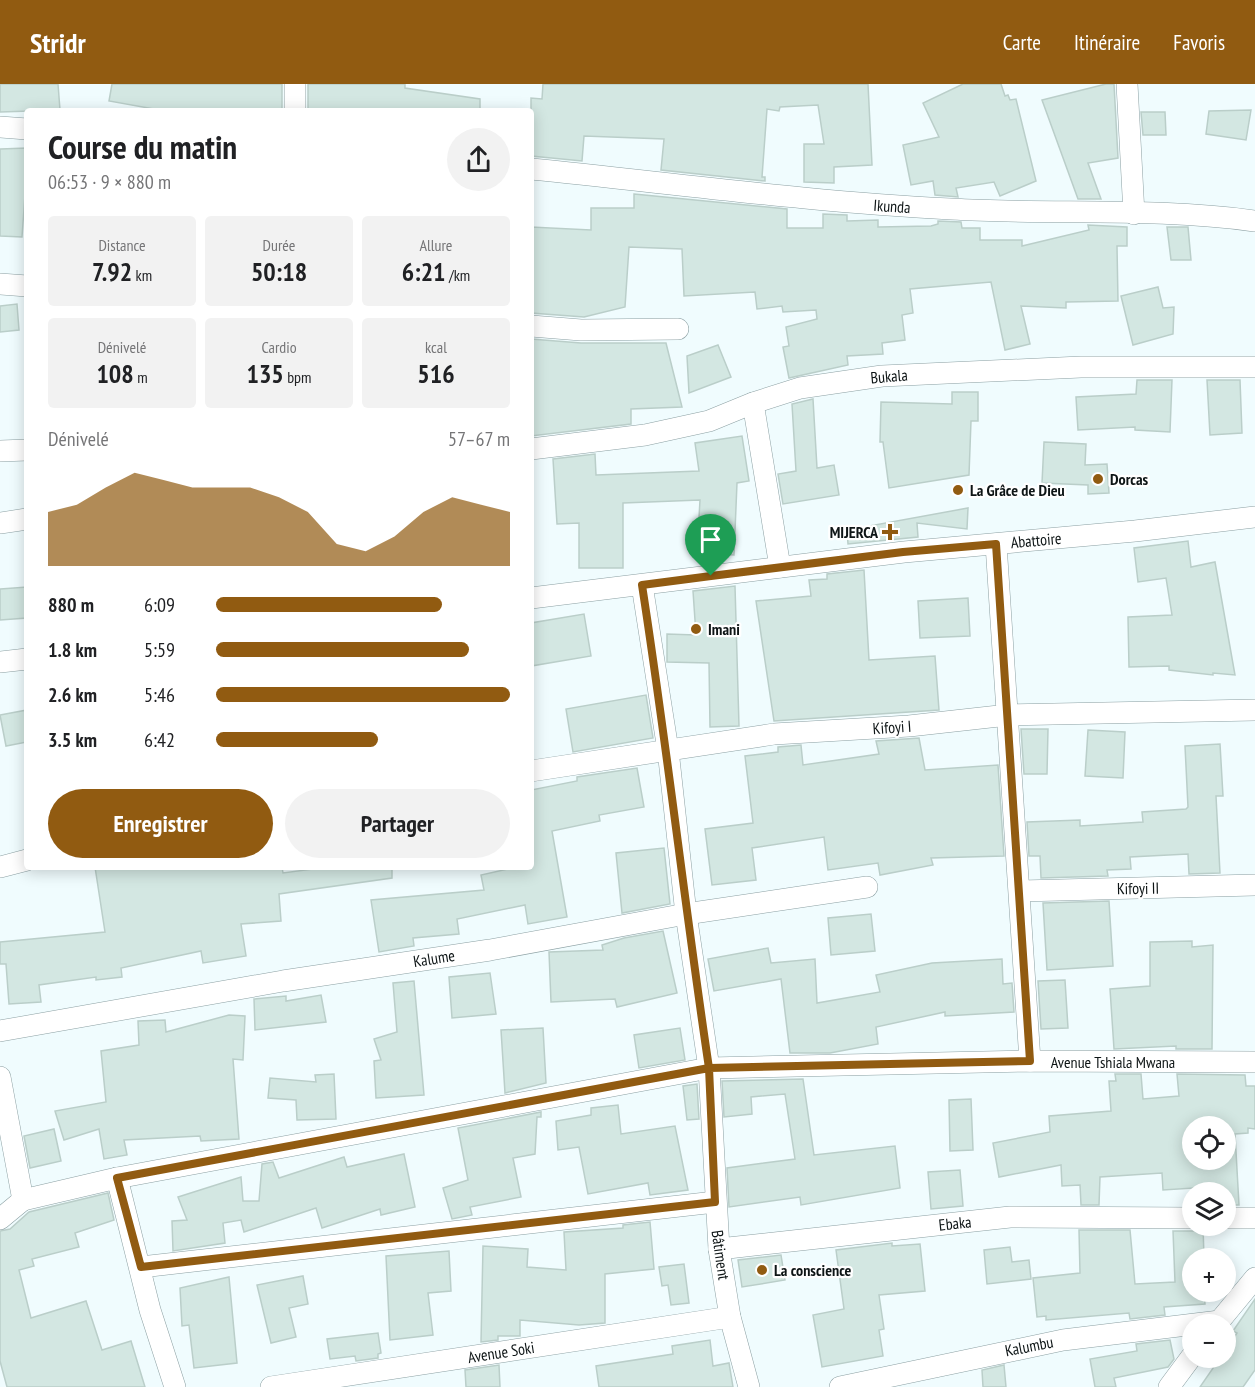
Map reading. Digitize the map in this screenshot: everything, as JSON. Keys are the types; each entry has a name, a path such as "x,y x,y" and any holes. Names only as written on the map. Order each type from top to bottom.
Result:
{"street":[{"path":"294,108 295,84"},
{"path":"1127,84 1134,214"},
{"path":"0,127 24,129"},
{"name":"Ikunda","path":"534,169 874,205 1052,214 1224,217 1255,221"},
{"path":"0,284 24,286"},
{"path":"534,326 581,330 678,329"},
{"name":"Bukala","path":"534,449 645,435 709,421 753,403 800,388 882,376 1081,367 1255,367"},
{"path":"753,403 780,567"},
{"path":"0,451 24,450"},
{"name":"Abattoire","path":"534,598 780,567 1255,517"},
{"path":"0,523 24,519"},
{"path":"996,544 1021,891 1030,1061"},
{"name":"Bâtiment","path":"642,585 668,750 686,914 709,1068 719,1249 730,1317 749,1387"},
{"path":"0,662 24,659"},
{"name":"Kifoyi I","path":"534,771 774,734 909,726 1008,715 1255,710"},
{"path":"0,867 24,861"},
{"name":"Kifoyi II","path":"1021,891 1255,885"},
{"name":"Kalume","path":"0,1031 272,983 490,950 686,914 867,887"},
{"name":"Avenue Tshiala Mwana","path":"23,1200 117,1178 709,1068 1030,1061 1255,1062"},
{"path":"0,1077 23,1200 0,1219"},
{"path":"117,1178 150,1310 175,1387"},
{"path":"141,1267 715,1202"},
{"name":"Ebaka","path":"719,1249 1010,1217 1182,1218"},
{"path":"1236,1218 1255,1218"},
{"path":"1225,1314 1255,1278"},
{"name":"Avenue Soki","path":"271,1387 730,1317"},
{"name":"Kalumbu","path":"840,1387 1062,1340 1182,1327"},
{"path":"1168,1387 1183,1368"}],"building":[{"path":"0,84 58,84 60,108 24,108 24,111 0,112"},
{"path":"112,84 282,84 282,108 148,108 109,101"},
{"path":"308,84 405,84 405,88 480,99 480,108 308,108"},
{"path":"543,84 868,84 872,165 834,167 834,183 804,182 804,144 824,144 818,105 780,107 779,111 767,109 762,177 765,177 765,181 661,170 664,139 584,136 582,161 534,156 534,108 531,108 531,98 542,99"},
{"path":"963,84 1001,84 1005,96 1008,95 1010,100 1016,99 1036,181 1000,196 994,182 956,188 958,197 935,195 933,181 911,185 903,145 939,137 923,103"},
{"path":"1114,84 1118,158 1088,163 1101,199 1078,199 1042,100"},
{"path":"1251,110 1246,140 1206,134 1209,111"},
{"path":"1141,112 1165,112 1166,135 1143,135"},
{"path":"24,148 22,237 0,236 0,149"},
{"path":"634,194 787,209 787,228 823,228 823,214 847,215 847,221 878,220 878,227 931,226 938,224 938,221 961,222 962,228 980,228 980,240 1022,240 1022,246 1089,230 1088,225 1127,227 1127,246 1117,246 1118,301 1066,302 1066,308 1021,306 1030,344 1005,350 991,282 910,289 913,313 902,315 905,340 882,343 883,354 847,356 848,365 789,378 783,347 789,346 786,327 817,319 816,310 783,312 782,306 757,309 755,292 684,296 682,249 629,247 625,307 584,317 534,313 534,227 591,230 591,208 634,208"},
{"path":"1167,227 1188,227 1191,260 1171,260"},
{"path":"1158,287 1163,308 1174,307 1173,334 1133,345 1121,296"},
{"path":"17,304 19,330 0,332 0,306"},
{"path":"534,339 581,343 666,343 682,407 631,409 631,424 534,436"},
{"path":"718,345 731,377 689,393 687,356"},
{"path":"1137,380 1172,380 1170,432 1135,430 1135,427 1078,430 1076,397 1136,394"},
{"path":"1207,380 1240,380 1242,433 1210,435"},
{"path":"952,392 978,392 978,421 971,421 969,475 889,488 883,442 880,442 881,402 952,404"},
{"path":"813,399 817,468 834,465 839,495 783,504 778,474 796,471 792,404"},
{"path":"742,436 749,481 737,483 734,555 697,553 700,500 623,503 623,568 579,568 579,523 557,524 553,459 595,454 596,475 699,471 695,443"},
{"path":"1044,442 1086,444 1085,465 1107,464 1109,493 1088,494 1088,485 1042,483"},
{"path":"968,508 967,529 917,523 918,537 848,544 847,530"},
{"path":"1188,541 1191,567 1215,562 1235,675 1169,670 1169,666 1129,667 1128,617 1172,615 1166,578 1138,582 1134,548"},
{"path":"864,570 869,660 935,656 939,710 774,721 756,601 811,596 809,580 827,579 827,574"},
{"path":"735,586 739,726 710,727 709,663 667,662 667,634 696,635 693,591"},
{"path":"24,587 24,618 0,620 0,589"},
{"path":"968,598 970,636 920,638 918,601"},
{"path":"584,614 591,656 534,666 534,622"},
{"path":"646,695 653,738 573,752 566,709"},
{"path":"24,711 24,743 6,746 0,715"},
{"path":"1021,729 1048,729 1047,774 1024,774"},
{"path":"1088,730 1125,732 1123,778 1085,776"},
{"path":"919,738 925,770 998,765 1004,856 931,858 933,865 880,875 878,863 828,870 824,837 752,848 756,880 712,885 705,829 753,823 745,756 778,752 778,747 801,745 803,765 879,754 876,741"},
{"path":"1220,744 1223,796 1216,796 1220,873 1189,874 1188,854 1130,857 1131,869 1107,870 1108,876 1041,878 1040,856 1029,856 1027,822 1080,820 1080,826 1143,822 1142,812 1186,809 1188,807 1185,746"},
{"path":"637,768 644,807 599,815 600,821 552,831 567,917 528,924 525,905 457,919 459,934 413,938 414,946 379,952 371,900 484,890 481,875 504,870 534,870 534,789 577,781 577,777"},
{"path":"664,848 670,904 622,913 616,853"},
{"path":"95,870 282,870 283,873 306,870 392,870 392,878 279,894 281,921 241,924 246,956 203,963 201,951 121,968 122,977 96,980 96,977 39,985 41,1002 9,1004 6,964 0,964 0,942 105,932"},
{"path":"1109,901 1113,966 1047,970 1043,903"},
{"path":"871,914 875,951 831,955 828,918"},
{"path":"663,931 677,993 617,1007 615,999 551,1002 549,952 603,950 602,945 624,938"},
{"path":"1192,941 1192,947 1213,945 1212,1049 1176,1049 1176,1046 1114,1049 1110,989 1150,986 1150,942"},
{"path":"768,948 771,963 815,959 817,1003 880,992 876,975 932,963 1002,959 1003,984 1012,983 1014,1012 945,1016 945,1012 876,1027 878,1044 830,1053 790,1053 781,979 714,991 708,959"},
{"path":"490,973 496,1014 452,1018 449,977"},
{"path":"1065,980 1068,1028 1041,1029 1038,981"},
{"path":"414,981 424,1095 376,1098 374,1061 381,1060 374,1039 397,1032 393,983"},
{"path":"321,995 326,1022 255,1030 254,999 286,996 286,1001"},
{"path":"229,1015 245,1016 243,1060 233,1059 239,1139 201,1141 200,1136 124,1140 127,1155 104,1159 99,1129 64,1140 55,1111 106,1102 101,1051 139,1045 138,1021 165,1020 166,1032"},
{"path":"543,1028 546,1083 505,1093 501,1030"},
{"path":"680,1028 685,1060 639,1068 634,1035"},
{"path":"334,1074 336,1119 297,1120 296,1100 268,1098 270,1078 316,1082 315,1075"},
{"path":"1115,1074 1141,1074 1143,1099 1179,1096 1177,1074 1245,1075 1246,1086 1255,1086 1255,1129 1248,1128 1248,1133 1236,1134 1236,1116 1182,1116 1182,1170 1236,1170 1236,1152 1239,1205 1236,1205 1236,1182 1182,1182 1182,1189 1163,1190 1162,1173 1100,1177 1099,1205 1081,1205 1080,1185 1062,1186 1061,1165 999,1177 993,1143 1050,1132 1049,1116 1111,1111 1109,1081 1116,1081"},
{"path":"803,1079 814,1155 895,1146 900,1188 801,1205 800,1197 729,1207 727,1168 795,1159 785,1094 751,1097 752,1114 724,1117 722,1081"},
{"path":"697,1084 699,1119 687,1120 683,1086"},
{"path":"971,1099 973,1150 950,1151 949,1100"},
{"path":"618,1105 621,1134 675,1126 688,1190 650,1195 648,1183 588,1194 579,1147 558,1150 556,1121 591,1115 591,1108"},
{"path":"541,1112 541,1117 537,1117 535,1154 513,1158 521,1197 470,1207 472,1215 452,1219 443,1188 468,1180 458,1128"},
{"path":"54,1129 61,1161 30,1168 24,1136"},
{"path":"404,1154 415,1207 381,1215 380,1209 322,1228 316,1208 244,1232 241,1220 223,1223 225,1243 173,1251 172,1221 187,1220 178,1197 241,1177 243,1201 259,1201 262,1164 273,1162 279,1178 344,1157 347,1167"},
{"path":"960,1170 963,1206 931,1209 928,1172"},
{"path":"108,1193 114,1220 75,1233 79,1247 32,1259 34,1266 19,1270 31,1318 86,1301 102,1350 131,1341 145,1387 7,1387 0,1361 0,1231 10,1229 29,1212"},
{"path":"650,1222 654,1269 605,1274 605,1323 579,1325 520,1320 520,1336 498,1336 498,1340 481,1342 483,1246 528,1249 527,1267 566,1270 564,1232 623,1228 623,1225"},
{"path":"1079,1230 1130,1230 1135,1284 1175,1282 1173,1231 1182,1231 1182,1236 1203,1236 1204,1248 1182,1248 1182,1302 1205,1302 1205,1304 1164,1307 1165,1315 1130,1319 1129,1313 1046,1320 1046,1316 1037,1317 1033,1278 1080,1273"},
{"path":"892,1243 892,1246 920,1244 925,1291 879,1295 884,1329 879,1330 883,1356 822,1367 813,1315 844,1309 836,1250"},
{"path":"1010,1247 1012,1262 1029,1260 1031,1279 987,1284 984,1250"},
{"path":"449,1251 451,1291 428,1293 433,1335 390,1340 386,1256"},
{"path":"781,1255 785,1280 742,1287 738,1260"},
{"path":"684,1264 689,1303 671,1305 668,1285 662,1286 659,1267"},
{"path":"303,1276 308,1304 289,1308 296,1337 271,1343 257,1285"},
{"path":"229,1277 237,1363 194,1368 189,1325 182,1326 180,1288"},
{"path":"1255,1299 1255,1370 1243,1387 1200,1387 1213,1368 1236,1368 1236,1327"},
{"path":"378,1333 381,1353 378,1354 378,1358 356,1361 355,1356 330,1359 327,1339"},
{"path":"710,1340 713,1366 729,1363 733,1387 599,1387 596,1366 673,1354 672,1346"},
{"path":"1170,1340 1174,1359 1168,1367 1114,1378 1116,1387 1095,1387 1090,1359 1137,1351 1136,1344"},
{"path":"499,1365 500,1387 466,1387 465,1370"},
{"path":"1004,1365 1006,1387 983,1387 982,1370"}],"place":[{"name":"Dorcas","path":"1098,479"},
{"name":"La Grâce de Dieu","path":"958,490"},
{"name":"MIJERCA","path":"890,532"},
{"name":"Imani","path":"696,629"},
{"name":"La conscience","path":"762,1270"}],"route":[{"path":"711,576 642,585 668,750 686,914 709,1068 117,1178 141,1267 715,1202 709,1068 1030,1061 1021,891 996,544 903,552 711,576"}]}
